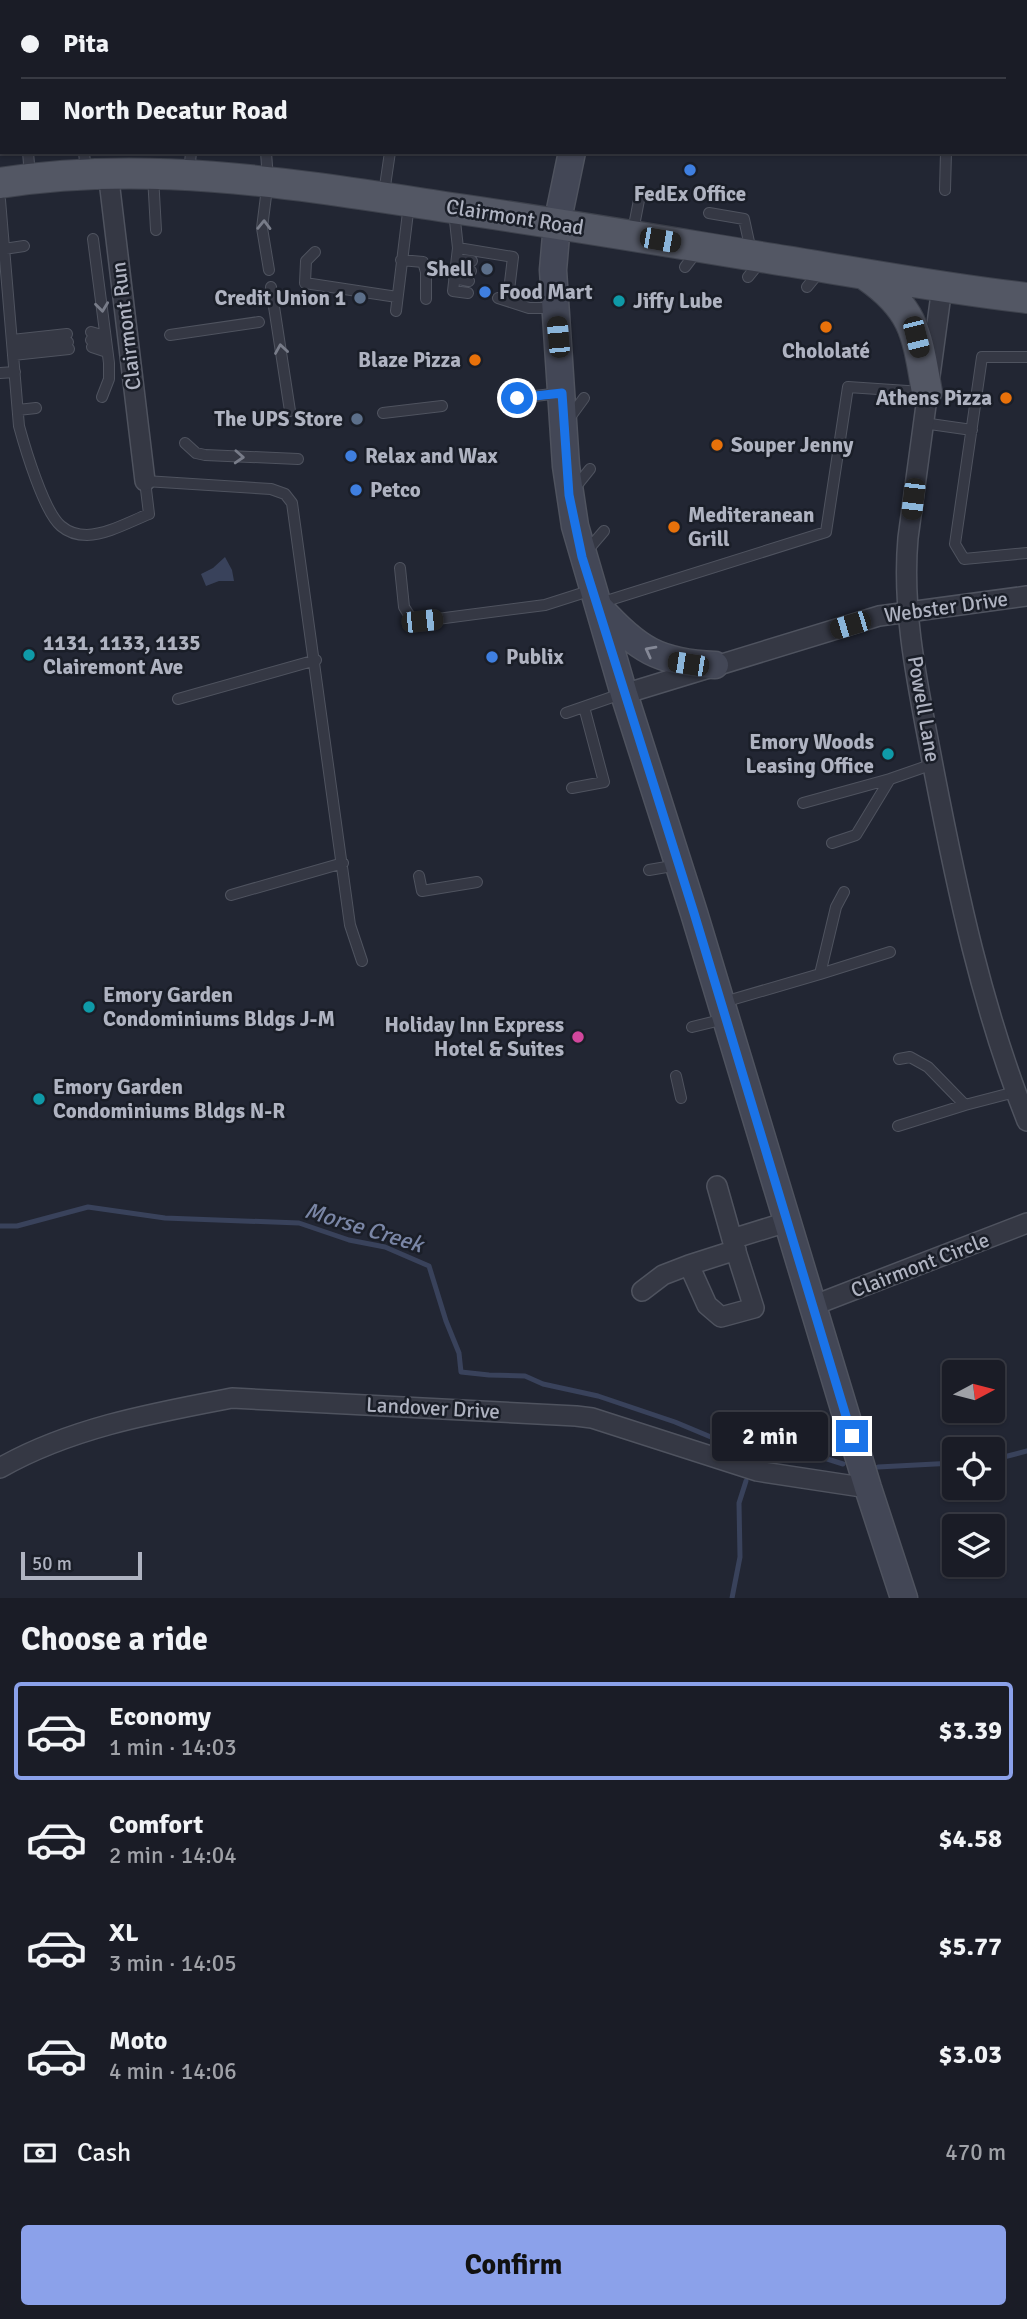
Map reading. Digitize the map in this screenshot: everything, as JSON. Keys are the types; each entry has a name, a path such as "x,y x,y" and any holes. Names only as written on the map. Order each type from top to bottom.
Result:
{"main road":[{"path":"572,154 553,256 556,308 573,395 563,426 569,495 582,557 724,1011 737,1074 787,1222 904,1598"},
{"name":"Clairmont Road","path":"0,183 29,165 92,166 153,172 190,163 267,166 396,199 632,235 693,257 755,263 815,277 864,274 1027,298"},
{"path":"864,274 892,296 910,320 927,392"},
{"path":"594,597 620,630 654,654 671,661 715,665"}],"street":[{"name":"Clairmont Run","path":"92,166 145,481"},
{"name":"Powell Lane","path":"942,287 907,546 907,611 933,764 972,951 990,1018 1027,1121"},
{"name":"Webster Drive","path":"624,694 879,616 1027,596"},
{"path":"689,1265 707,1306 721,1317 754,1308 717,1186"},
{"path":"642,1291 663,1275 787,1222"},
{"name":"Clairmont Circle","path":"812,1306 1027,1223"},
{"name":"Landover Drive","path":"0,1468 30,1451 67,1437 179,1408 232,1398 584,1417 757,1471 868,1488"}],"lane":[{"path":"390,154 401,260 396,311"},
{"path":"945,190 946,154"},
{"path":"267,166 262,228 268,270"},
{"path":"153,172 156,230"},
{"path":"0,200 3,263 18,410 25,448 49,510 62,527 79,534 98,533 149,514 145,481 271,489 289,498 292,503 316,660 352,936 362,961"},
{"path":"632,235 639,200"},
{"path":"454,208 456,263 453,291 468,293"},
{"path":"709,213 744,219 755,263"},
{"path":"93,239 109,379 102,397"},
{"path":"4,249 24,246"},
{"path":"315,252 306,261 305,283 397,297"},
{"path":"456,263 513,257 503,298 529,307 556,308"},
{"path":"401,260 423,262 426,272 426,299"},
{"path":"456,263 471,271 456,263"},
{"path":"271,287 290,411"},
{"path":"170,335 259,322"},
{"path":"106,344 91,340 106,344"},
{"path":"13,347 68,342 13,347"},
{"path":"1027,356 982,357 955,544 964,559 1027,553"},
{"path":"0,373 15,372"},
{"path":"400,568 404,607 411,618 422,621 594,597 826,532 848,387 927,392"},
{"path":"517,398 573,395"},
{"path":"383,413 442,406"},
{"path":"18,410 36,408"},
{"path":"923,423 972,430"},
{"path":"185,443 195,453 205,455 298,459"},
{"path":"569,495 590,469"},
{"path":"582,557 604,531"},
{"path":"178,699 316,660"},
{"path":"566,713 624,694"},
{"path":"572,788 604,782 584,707"},
{"path":"803,803 933,764"},
{"path":"832,843 856,835 890,779"},
{"path":"231,895 343,863"},
{"path":"649,870 678,865"},
{"path":"419,876 422,891 477,882"},
{"path":"820,974 836,908 844,892"},
{"path":"692,1027 724,1011 820,974 890,952"},
{"path":"900,1059 910,1057 928,1067 965,1105"},
{"path":"676,1076 681,1098"},
{"path":"898,1126 1015,1092"}],"water":[{"path":"225,557 234,581 219,581 206,586 201,574"}],"waterway":[{"name":"Morse Creek","path":"0,1226 17,1226 88,1207 165,1218 299,1223 349,1240 385,1247 429,1266 459,1353 461,1372 525,1376 543,1384 598,1396 675,1422 754,1455"},
{"path":"1005,1457 1027,1451"},
{"path":"753,1457 821,1457 843,1464"},
{"path":"878,1467 942,1464"},
{"path":"732,1598 740,1557 739,1503 746,1481"}],"place":[{"name":"FedEx Office","path":"690,170"},
{"name":"Shell","path":"487,269"},
{"name":"Food Mart","path":"485,292"},
{"name":"Credit Union 1","path":"360,298"},
{"name":"Jiffy Lube","path":"619,301"},
{"name":"Chololaté","path":"826,327"},
{"name":"Blaze Pizza","path":"475,360"},
{"name":"Athens Pizza","path":"1006,398"},
{"name":"The UPS Store","path":"357,419"},
{"name":"Souper Jenny","path":"717,445"},
{"name":"Relax and Wax","path":"351,456"},
{"name":"Petco","path":"356,490"},
{"name":"Mediteranean Grill","path":"674,527"},
{"name":"1131, 1133, 1135 Clairemont Ave","path":"29,655"},
{"name":"Publix","path":"492,657"},
{"name":"Emory Woods Leasing Office","path":"888,754"},
{"name":"Emory Garden Condominiums Bldgs J-M","path":"89,1007"},
{"name":"Holiday Inn Express Hotel & Suites","path":"578,1037"},
{"name":"Emory Garden Condominiums Bldgs N-R","path":"39,1099"}],"route":[{"path":"517,398 562,393 569,495 582,557 694,913 852,1436"}]}
